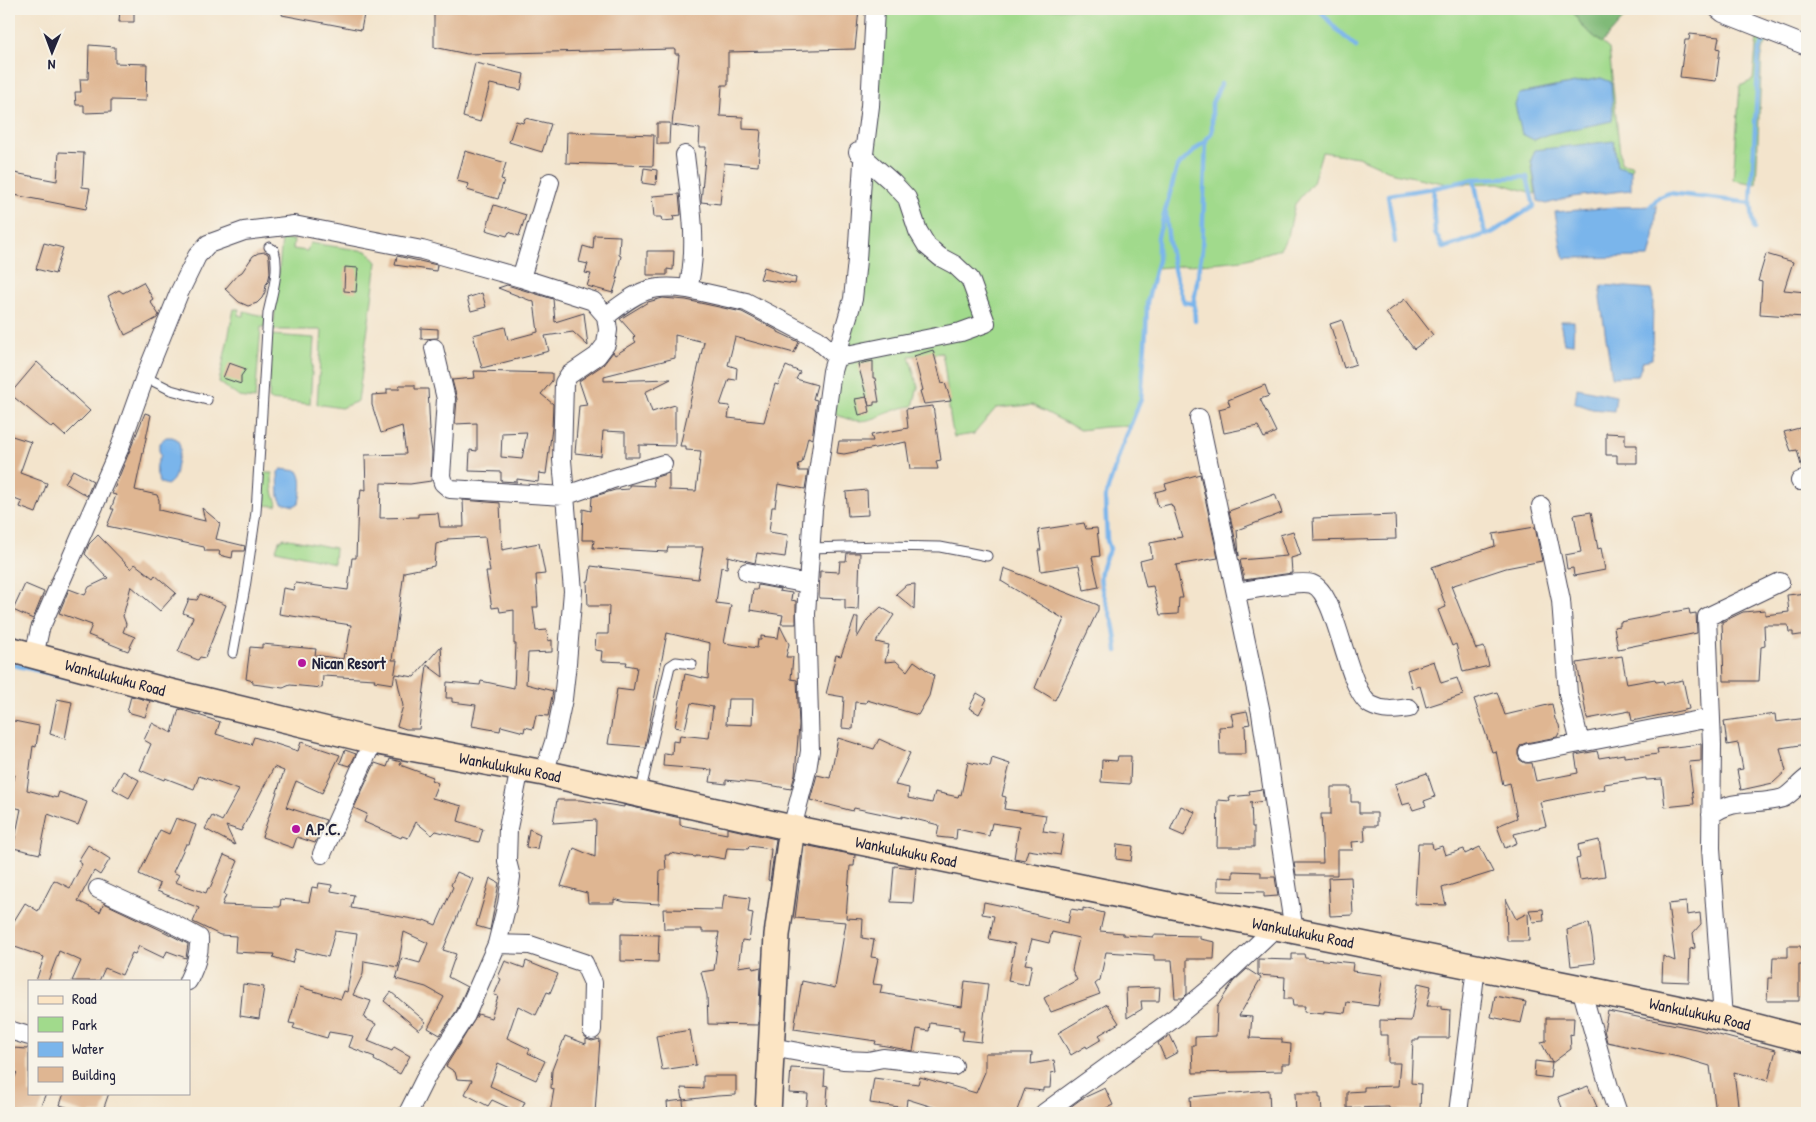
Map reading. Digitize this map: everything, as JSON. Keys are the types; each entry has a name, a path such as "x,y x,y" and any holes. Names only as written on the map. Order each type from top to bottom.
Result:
{"main road":[{"name":"Wankulukuku Road","path":"9,650 373,742 520,768 792,828 1581,988 1723,1018 1807,1040"},
{"path":"768,1113 777,935 792,828"}],"street":[{"path":"792,828 805,779 810,751 806,614 813,510 831,380 853,300 857,260 860,153 870,106 875,9"},
{"path":"1718,9 1722,13 1807,46"},
{"path":"837,357 961,332 986,322 970,279 955,265 940,257 927,246 918,230 907,198 893,182 860,153"},
{"path":"685,155 693,228 692,272 688,289"},
{"path":"521,278 550,182"},
{"path":"34,656 40,629 120,447 145,377 179,293 197,256 208,244 244,231 294,225 422,250 521,278 593,302 606,316 608,330 604,350 569,375 564,383 562,460 573,591 563,698 554,742 544,773"},
{"path":"606,316 631,297 655,287 688,289 746,302 817,339 837,357"},
{"path":"434,348 446,399 441,476 443,483 453,490 564,496 663,464"},
{"path":"1044,1113 1176,1017 1285,929 1262,714 1199,418"},
{"path":"1541,506 1560,600 1568,694 1580,743"},
{"path":"747,572 808,584"},
{"path":"1723,1018 1710,848 1712,745 1707,617 1780,582"},
{"path":"1236,592 1302,583 1314,585 1320,589 1329,605 1361,695 1373,706 1386,711 1409,708"},
{"path":"1528,753 1710,718"},
{"path":"322,854 373,742"},
{"path":"408,1113 427,1075 466,1015 497,944 507,904 511,877 507,861 508,828 520,768"},
{"path":"1711,815 1720,808 1730,804 1782,798 1807,778"},
{"path":"98,889 170,922 199,938 200,950 188,980"},
{"path":"497,944 530,945 584,963 593,983 592,1030"},
{"path":"1458,1113 1476,967"},
{"path":"1581,988 1618,1113"},
{"path":"9,1030 28,1036"},
{"path":"771,1047 844,1060 868,1061 883,1058 954,1066"}],"lane":[{"path":"233,652 256,512 268,312 274,282 276,255 274,250 269,247"},
{"path":"145,377 171,390 207,400"},
{"path":"810,548 940,547 987,556"},
{"path":"640,794 670,666 676,662 692,664"}],"green space":[{"path":"878,9 1571,9 1583,27 1609,49 1621,163 1632,165 1631,170 1617,167 1614,141 1531,160 1536,194 1499,183 1448,184 1394,173 1358,157 1322,152 1313,182 1295,204 1288,236 1280,249 1243,260 1157,268 1147,302 1141,399 1131,426 1080,430 1032,405 996,408 974,434 954,437 942,353 909,356 918,387 913,406 866,420 846,419 834,413 836,392 860,301","holes":["1601,78 1549,134 1534,140 1519,94"]},
{"path":"1571,9 1632,9 1602,43 1583,27"},
{"path":"1761,35 1771,37 1762,50 1756,184 1733,180 1740,86 1753,80 1757,37"},
{"path":"282,239 294,240 293,249 307,251 310,243 367,251 377,262 358,401 341,408 317,404 322,330 273,330"},
{"path":"234,309 239,309 238,315 244,316 244,311 266,317 265,327 261,327 255,399 239,397 219,382"},
{"path":"271,335 314,338 310,404 269,400"},
{"path":"264,473 272,473 273,490 277,506 261,505"},
{"path":"284,538 335,548 334,563 276,550 279,541"}],"water":[{"path":"1601,78 1611,82 1612,121 1549,134 1534,140 1522,134 1515,105 1519,94"},
{"path":"1614,141 1617,166 1631,170 1631,190 1572,197 1546,204 1538,201 1531,160 1535,150"},
{"path":"1657,206 1654,237 1649,257 1564,258 1555,212"},
{"path":"1602,285 1651,289 1653,297 1652,359 1643,361 1638,376 1612,377 1600,298"},
{"path":"1560,321 1574,321 1573,344 1564,343"},
{"path":"1577,388 1616,396 1614,411 1592,409 1575,403"},
{"path":"166,437 177,439 180,449 175,475 167,485 161,483 156,469 161,455 159,443"},
{"path":"281,469 298,471 300,475 302,486 300,499 299,503 294,506 282,503 279,497 278,472"}],"building":[{"path":"120,9 134,9 134,22 119,22"},
{"path":"283,9 365,9 361,30 282,15"},
{"path":"434,9 859,9 855,49 728,52 728,85 722,85 720,116 743,117 743,129 761,130 758,166 724,163 720,204 701,202 706,147 699,147 700,129 672,125 679,54 675,54 675,49 467,54 434,47"},
{"path":"1690,34 1719,37 1717,48 1720,49 1716,81 1680,77 1685,40 1689,40"},
{"path":"89,45 115,47 115,63 147,64 146,101 111,100 111,112 84,113 84,105 76,105 75,92 81,92 80,79 88,79"},
{"path":"475,63 524,74 521,90 490,84 480,122 463,117"},
{"path":"525,118 551,124 542,152 509,142 516,121 523,123"},
{"path":"657,123 670,123 669,144 657,144"},
{"path":"567,132 654,135 653,166 566,163"},
{"path":"465,151 506,163 501,179 504,180 498,199 467,190 469,184 457,181"},
{"path":"59,152 84,153 82,187 90,188 86,209 9,194 9,172 57,181"},
{"path":"644,168 657,170 656,185 642,183"},
{"path":"679,194 681,215 673,216 674,220 662,221 661,217 654,217 652,196"},
{"path":"494,205 526,215 519,236 509,232 507,236 486,230"},
{"path":"594,235 620,236 619,255 621,256 616,277 618,277 613,293 587,286 591,274 585,273 588,264 579,262 583,246 593,249"},
{"path":"44,243 63,248 55,274 36,269"},
{"path":"647,251 674,251 673,270 667,269 667,275 647,275"},
{"path":"265,252 269,258 270,273 265,292 257,303 248,306 239,302 225,289 242,272 253,256"},
{"path":"1766,254 1793,262 1784,290 1806,292 1804,317 1760,314 1762,282 1758,281"},
{"path":"397,256 437,265 436,271 395,265"},
{"path":"345,267 358,268 356,292 344,291"},
{"path":"764,267 796,278 795,284 760,279"},
{"path":"143,282 153,299 150,301 159,315 157,318 125,335 108,296 119,290 123,293"},
{"path":"507,285 553,299 555,322 584,313 588,346 573,332 545,336 549,351 482,368 473,335 505,327 508,340 538,332 534,302 498,288"},
{"path":"482,293 486,307 471,311 467,298"},
{"path":"663,298 686,300 742,312 799,342 794,353 735,337 728,365 737,368 736,380 729,379 720,405 730,406 728,418 764,422 775,384 778,385 786,366 800,372 796,379 817,385 813,399 817,400 812,439 808,437 802,463 798,464 799,471 808,471 805,489 778,484 775,507 772,507 769,532 788,535 785,557 757,553 755,563 728,556 727,568 721,567 716,603 731,605 724,643 757,648 758,640 761,640 761,636 778,638 780,626 789,644 786,657 793,657 791,679 797,680 799,725 795,775 791,789 726,780 726,784 710,782 712,770 663,766 664,753 672,754 673,741 679,742 680,735 709,738 713,707 691,703 685,729 675,727 685,674 708,679 710,643 667,633 645,747 608,744 617,689 633,691 637,667 626,665 627,662 601,661 602,651 595,650 596,634 608,634 609,606 588,606 587,581 589,581 591,566 698,579 703,547 668,547 667,552 593,548 594,540 582,540 583,509 591,511 592,497 615,490 629,489 629,485 654,486 653,478 669,473 669,490 696,491 701,451 686,450 686,446 680,446 704,342 675,335 675,358 604,376 604,381 671,379 645,392 652,412 675,405 675,446 639,445 639,457 625,457 625,432 603,431 601,456 575,453 579,406 587,405 579,381 603,365 613,352 615,355 636,342 633,338 635,336 620,319 648,302","holes":["728,699 753,699 752,725 726,724"]},
{"path":"1405,299 1433,335 1414,349 1386,313"},
{"path":"1342,320 1356,364 1344,368 1330,324"},
{"path":"421,328 438,329 438,338 421,339"},
{"path":"933,350 942,384 945,383 951,401 924,404 920,391 923,390 914,356"},
{"path":"873,361 873,378 875,378 879,402 874,402 874,405 869,406 858,364"},
{"path":"37,362 90,411 65,436 54,426 52,428 10,394"},
{"path":"229,363 246,369 241,376 241,384 223,378"},
{"path":"474,371 552,373 552,381 541,394 553,404 546,474 539,473 538,482 517,479 517,482 501,481 501,472 469,471 470,450 477,451 477,423 455,424 457,399 452,380 475,378","holes":["527,432 522,459 501,457 502,433"]},
{"path":"399,385 415,385 415,389 428,389 429,431 432,452 431,481 410,484 381,483 380,518 418,517 418,514 438,513 440,527 464,527 463,500 500,503 502,550 539,543 545,574 536,575 538,607 533,607 536,631 547,630 548,641 552,640 552,652 528,653 526,684 553,691 548,716 536,715 533,729 525,727 524,732 501,726 500,731 472,726 476,705 452,702 452,698 446,698 447,682 480,685 481,681 514,688 516,644 514,644 514,610 500,612 499,607 492,608 486,572 490,572 485,537 447,539 447,541 436,544 434,566 404,572 392,660 397,660 393,684 374,681 375,679 323,676 322,688 290,685 283,688 253,684 253,681 246,679 250,647 262,648 262,644 316,649 315,655 343,659 344,653 346,654 351,625 279,614 283,588 294,590 295,583 348,590 352,558 356,558 358,498 360,498 361,489 366,490 365,455 406,454 402,426 381,433 372,405 372,395 387,394 387,389 399,389"},
{"path":"1265,385 1269,396 1260,399 1276,432 1264,438 1258,426 1224,433 1219,409 1230,406 1228,400"},
{"path":"867,397 870,412 859,415 855,399"},
{"path":"933,406 941,460 936,461 938,469 910,469 906,442 844,454 837,453 839,441 873,441 871,435 908,428 906,409"},
{"path":"145,413 151,415 135,490 157,495 159,510 205,521 202,508 220,523 216,539 245,546 244,551 233,551 232,558 219,555 220,551 205,551 204,547 107,526 114,509 111,509 116,495 112,494"},
{"path":"1807,426 1807,469 1802,469 1797,450 1791,451 1784,432"},
{"path":"1606,433 1625,434 1625,445 1637,445 1637,463 1617,463 1617,455 1606,455"},
{"path":"9,435 31,442 20,473 47,483 36,513 20,507 22,502 12,498 11,502 9,501"},
{"path":"73,470 93,481 87,496 65,483"},
{"path":"1200,474 1218,558 1176,565 1183,598 1179,598 1178,614 1160,615 1153,586 1146,587 1140,561 1152,558 1150,543 1182,537 1173,507 1171,504 1158,507 1155,492 1167,489 1165,484"},
{"path":"867,490 868,515 848,516 846,492"},
{"path":"1275,494 1282,513 1237,530 1239,556 1229,511"},
{"path":"1591,512 1598,549 1601,548 1605,570 1574,576 1573,568 1567,569 1565,555 1581,552 1574,515"},
{"path":"1395,515 1396,539 1314,541 1313,518"},
{"path":"1084,523 1086,529 1097,528 1100,556 1092,557 1099,587 1084,590 1079,565 1041,571 1038,550 1041,550 1038,530"},
{"path":"1535,527 1542,561 1506,568 1451,586 1476,649 1484,647 1489,666 1463,672 1456,644 1452,646 1438,610 1446,607 1432,567 1495,546 1493,534"},
{"path":"1293,531 1301,555 1291,558 1292,573 1244,580 1240,560 1287,556 1280,535"},
{"path":"98,535 131,569 135,564 153,578 155,575 176,593 160,611 131,586 123,616 126,624 123,632 135,637 128,651 88,635 92,625 59,613 69,589 85,595 89,587 108,578 85,554 89,544"},
{"path":"847,553 860,553 858,610 845,609 845,599 819,598 820,571 839,572 840,561 846,561"},
{"path":"1004,568 1098,605 1098,610 1055,700 1035,688 1064,619 1001,581"},
{"path":"25,584 44,592 33,619 13,610"},
{"path":"915,584 914,609 896,594 906,585"},
{"path":"758,585 792,593 791,600 796,601 796,624 781,624 783,615 750,610 753,590 757,590"},
{"path":"1807,593 1807,634 1793,636 1793,632 1789,632 1788,625 1764,625 1765,646 1761,647 1759,681 1724,681 1722,622 1743,612 1765,610 1765,615 1789,612 1787,595"},
{"path":"200,594 226,605 205,658 200,657 198,660 178,652 193,617 183,613 189,599 197,600"},
{"path":"881,607 894,615 876,642 889,645 885,662 896,661 907,671 914,661 934,675 929,696 918,715 867,700 866,703 855,702 853,729 842,728 844,697 826,694 836,655 841,656 855,617 858,617 857,638 868,619"},
{"path":"1689,609 1690,614 1696,613 1697,633 1618,649 1614,627 1620,626 1620,622"},
{"path":"441,646 443,677 427,665 419,729 406,729 397,726 403,706 396,674 414,677"},
{"path":"1622,656 1627,684 1655,679 1656,682 1663,681 1664,684 1683,680 1689,709 1632,721 1630,711 1587,719 1577,663"},
{"path":"1434,661 1441,683 1457,678 1463,695 1426,707 1420,686 1412,688 1407,670"},
{"path":"1497,692 1505,715 1552,704 1560,731 1557,737 1526,743 1521,745 1518,750 1520,760 1525,763 1532,763 1536,781 1578,773 1575,755 1597,751 1599,758 1624,754 1624,757 1634,757 1658,754 1657,749 1701,744 1701,761 1689,762 1694,804 1665,807 1662,779 1646,780 1646,778 1604,784 1605,789 1540,802 1546,826 1514,834 1517,843 1505,848 1497,826 1517,818 1510,783 1503,785 1496,751 1492,752 1474,699"},
{"path":"977,693 987,699 979,714 969,708"},
{"path":"131,696 150,701 145,717 127,712"},
{"path":"57,699 72,702 65,739 50,734"},
{"path":"179,709 220,722 216,734 251,745 254,737 298,751 301,742 340,755 322,793 296,781 286,807 326,820 315,843 297,837 293,848 262,837 284,771 274,767 241,831 226,826 235,845 205,829 212,816 222,821 239,790 199,776 194,789 140,770 151,744 144,740 152,723 172,733"},
{"path":"1247,711 1250,724 1245,725 1246,754 1220,754 1219,727 1234,726 1231,714"},
{"path":"1775,714 1776,722 1807,718 1807,744 1780,748 1786,771 1773,783 1741,790 1737,770 1743,769 1738,743 1727,745 1724,721"},
{"path":"9,720 39,726 36,747 33,746 27,790 57,798 59,792 87,802 78,825 48,814 40,854 13,848 21,809 9,806 9,798 15,775 9,774"},
{"path":"838,738 874,749 879,739 910,753 895,785 909,788 908,798 932,803 935,792 958,797 959,794 961,795 968,762 990,767 992,758 1010,764 1002,796 1006,797 1004,809 1046,815 1043,831 1064,834 1060,855 1028,850 1025,860 1014,858 1019,827 992,823 989,836 957,829 956,839 937,837 939,825 902,816 902,818 854,808 853,811 810,800 817,775 830,778"},
{"path":"345,750 356,754 350,766 340,763"},
{"path":"1118,756 1131,756 1130,784 1101,782 1102,760 1117,761"},
{"path":"390,759 401,762 400,765 433,777 431,780 438,783 432,798 462,806 458,821 483,829 479,842 436,831 432,835 416,822 408,838 402,836 401,838 364,822 367,814 354,808 375,763 387,767"},
{"path":"123,771 139,780 129,798 113,789"},
{"path":"1427,773 1435,797 1424,801 1426,806 1413,810 1410,803 1402,805 1395,784"},
{"path":"1331,787 1351,787 1351,802 1359,802 1359,813 1377,813 1377,826 1364,826 1365,841 1352,842 1353,850 1337,850 1337,875 1296,875 1294,863 1323,863 1321,814 1331,814"},
{"path":"1262,789 1264,801 1251,803 1254,847 1217,847 1218,800 1230,801 1229,797 1250,795 1249,791"},
{"path":"557,800 580,800 624,807 624,805 680,818 680,825 727,834 727,828 776,839 770,881 768,880 771,849 749,846 748,849 727,848 725,859 670,853 665,855 666,870 660,870 659,904 625,902 614,899 614,903 588,903 587,893 561,886 574,848 595,857 596,820 553,823"},
{"path":"1181,806 1195,812 1184,836 1170,830"},
{"path":"176,818 196,825 189,844 186,844 173,872 179,875 175,882 206,893 224,855 238,861 224,894 226,895 222,905 280,907 281,899 309,902 312,887 318,888 319,883 332,885 331,891 354,895 351,908 424,920 436,925 453,887 451,885 457,872 473,879 443,950 456,954 448,977 467,987 457,1010 440,1035 428,1028 444,997 426,987 396,979 402,958 420,963 428,943 404,932 398,967 364,961 363,974 353,995 371,1001 364,1018 376,1024 368,1041 392,1051 394,1047 410,1056 400,1074 374,1060 375,1057 349,1047 353,1036 329,1032 327,1038 293,1028 295,1024 289,1023 300,987 341,999 344,991 347,992 357,934 335,931 328,957 296,949 292,963 273,957 274,954 235,952 236,936 220,935 193,922 199,908 157,891 160,884 139,874 160,830 169,834"},
{"path":"529,829 540,834 537,849 526,847"},
{"path":"1599,840 1605,876 1580,880 1576,859 1580,858 1578,845"},
{"path":"1418,843 1432,843 1433,849 1442,846 1445,855 1464,849 1465,854 1480,847 1493,872 1442,888 1446,905 1415,904"},
{"path":"1117,844 1133,846 1131,861 1116,859"},
{"path":"88,845 110,859 100,875 94,871 78,901 100,912 104,903 188,944 186,958 167,951 164,958 139,946 135,954 132,953 122,975 105,968 99,980 72,980 81,961 59,951 48,980 36,980 44,957 9,945 9,929 25,903 38,911 54,880 70,888 82,864 78,861"},
{"path":"804,845 855,855 854,866 850,866 846,918 863,919 862,938 874,940 871,957 878,958 873,984 882,985 880,993 962,1007 965,981 988,984 981,1042 962,1040 964,1031 959,1031 959,1027 930,1023 929,1031 917,1029 913,1051 875,1044 876,1041 794,1029 802,981 835,988 846,922 795,918"},
{"path":"894,866 916,868 913,903 891,902"},
{"path":"1233,871 1261,872 1261,877 1275,877 1278,896 1264,897 1264,892 1218,891 1218,877 1233,878"},
{"path":"1351,877 1353,915 1330,916 1328,878"},
{"path":"490,878 499,883 490,930 476,926"},
{"path":"724,895 750,898 748,912 753,913 749,941 742,940 738,967 752,965 753,969 761,967 758,1025 708,1024 707,995 701,972 714,970 719,932 702,932 702,929 664,929 663,909 722,910"},
{"path":"1506,899 1516,919 1528,913 1529,941 1507,941"},
{"path":"984,902 1068,923 1071,909 1083,911 1083,908 1104,913 1100,931 1123,933 1123,935 1154,937 1154,935 1200,936 1200,939 1215,942 1214,959 1187,959 1187,994 1183,998 1175,998 1172,960 1154,960 1154,955 1106,952 1100,980 1095,984 1100,994 1051,1012 1044,998 1077,980 1072,970 1079,938 1052,932 1049,943 1032,939 1025,964 1032,965 1028,985 1008,981 1015,944 989,939 994,916 982,914"},
{"path":"1686,902 1687,915 1700,913 1701,924 1693,933 1695,948 1690,949 1689,982 1662,981 1663,956 1675,961 1668,904"},
{"path":"1543,909 1544,921 1533,922 1529,910"},
{"path":"1589,923 1595,963 1571,966 1567,930"},
{"path":"621,934 659,935 658,962 621,961"},
{"path":"1788,946 1800,946 1804,953 1804,965 1799,965 1799,1001 1767,1001 1768,978 1772,978 1773,957 1788,957"},
{"path":"1292,954 1304,954 1305,958 1353,963 1352,971 1383,975 1378,1006 1347,1002 1345,1013 1324,1011 1324,1014 1304,1012 1305,1006 1293,1006 1292,999 1284,999 1285,977 1258,975 1258,959 1292,960"},
{"path":"505,961 524,968 526,961 558,974 550,993 547,992 536,1015 518,1006 507,1038 530,1049 528,1053 545,1061 536,1080 498,1063 490,1086 525,1102 520,1113 492,1100 488,1106 465,1094 472,1080 457,1079 455,1072 446,1066 478,1014 491,1018 498,996 494,995 501,979 498,977"},
{"path":"1247,969 1261,978 1239,1016 1252,1017 1250,1038 1282,1039 1282,1043 1291,1044 1290,1064 1282,1064 1282,1071 1193,1073 1192,1045 1195,1045 1195,1037 1216,1036 1217,1007 1233,982"},
{"path":"1418,983 1431,986 1427,1006 1441,1006 1441,1009 1450,1010 1449,1038 1419,1038 1419,1040 1413,1040 1411,1083 1421,1084 1420,1110 1389,1109 1389,1107 1347,1108 1347,1092 1364,1091 1364,1087 1398,1086 1400,1063 1388,1063 1388,1035 1380,1035 1380,1020 1411,1021"},
{"path":"243,984 264,987 259,1019 240,1016"},
{"path":"1160,987 1159,1001 1141,1001 1142,1009 1127,1018 1126,988"},
{"path":"391,992 426,1022 419,1030 384,1001"},
{"path":"1495,996 1526,1002 1521,1023 1491,1017"},
{"path":"1107,1004 1119,1023 1099,1035 1102,1039 1071,1055 1058,1033"},
{"path":"1608,1011 1696,1029 1776,1050 1768,1081 1734,1072 1739,1113 1716,1113 1710,1066 1683,1058 1607,1042 1604,1030"},
{"path":"1546,1018 1574,1018 1573,1035 1570,1034 1571,1049 1552,1063 1541,1042 1546,1041"},
{"path":"690,1030 696,1065 662,1070 656,1036"},
{"path":"1170,1035 1178,1052 1165,1059 1158,1043"},
{"path":"565,1036 586,1044 586,1039 592,1041 600,1039 595,1113 550,1113 554,1089 551,1088 552,1070"},
{"path":"13,1048 28,1048 28,1094 46,1094 38,1113 16,1113 9,1110 9,1092 17,1072 9,1072 9,1050 13,1051"},
{"path":"985,1053 1032,1053 1031,1064 1054,1060 1056,1072 1051,1073 1050,1088 1043,1088 1043,1091 1025,1089 1016,1113 952,1113 907,1099 906,1108 870,1103 874,1078 918,1084 920,1077 976,1093 985,1072"},
{"path":"1535,1061 1552,1063 1550,1078 1534,1076"},
{"path":"791,1068 825,1070 824,1085 828,1086 826,1113 806,1113 808,1094 789,1093"},
{"path":"703,1076 736,1076 736,1095 683,1100 681,1088 703,1089"},
{"path":"1588,1086 1597,1107 1581,1113 1564,1113 1558,1097"},
{"path":"1105,1088 1113,1105 1096,1113 1062,1113 1081,1099"},
{"path":"1269,1090 1270,1113 1242,1113 1242,1110 1191,1113 1190,1097"},
{"path":"1295,1093 1319,1093 1322,1113 1296,1113"},
{"path":"64,1094 109,1094 102,1113 85,1113 60,1105"},
{"path":"683,1100 684,1113 668,1113 667,1102"}],"waterway":[{"path":"1319,9 1335,28 1356,47"},
{"path":"1648,209 1659,197 1669,193 1751,203 1759,50 1766,37"},
{"path":"1195,321 1194,301 1202,250 1206,140 1212,132 1212,103 1221,84"},
{"path":"1117,651 1113,624 1100,577 1101,569 1110,549 1107,540 1105,498 1121,449 1141,399 1147,302 1158,260 1158,237 1177,167 1206,140"},
{"path":"1395,242 1388,195 1434,188 1474,179 1527,177 1534,206 1493,232 1443,248 1435,232 1434,188"},
{"path":"1474,179 1485,234"},
{"path":"1751,203 1754,229"},
{"path":"1166,213 1168,236 1180,291 1184,302 1194,304"},
{"path":"9,664 68,677"}],"place":[{"name":"Nican Resort","path":"302,663"},
{"name":"A.P.C.","path":"296,829"}]}
